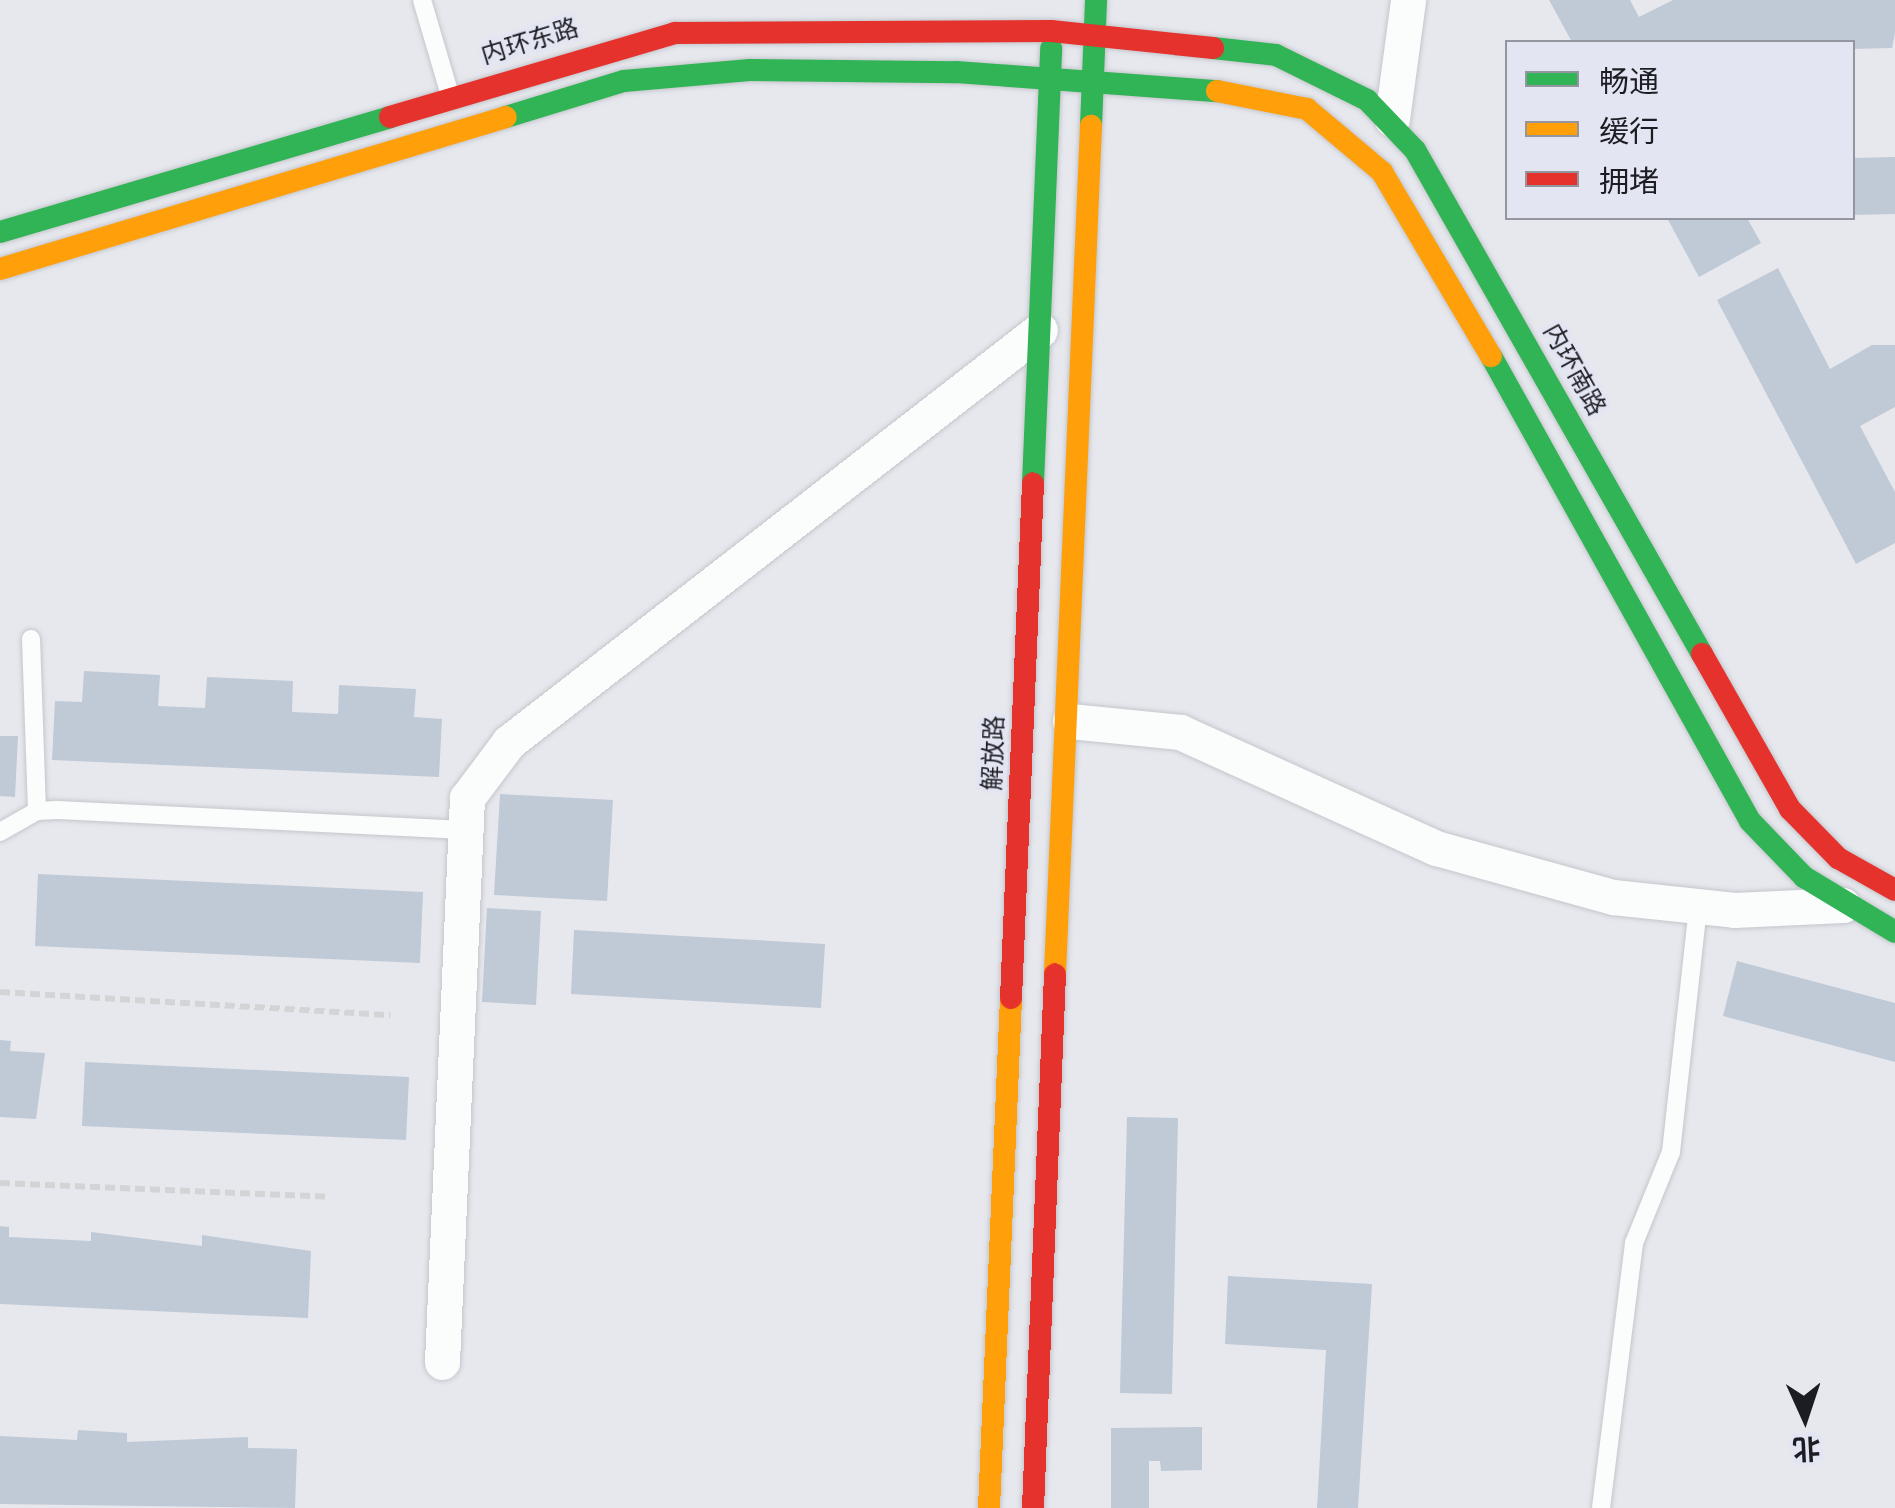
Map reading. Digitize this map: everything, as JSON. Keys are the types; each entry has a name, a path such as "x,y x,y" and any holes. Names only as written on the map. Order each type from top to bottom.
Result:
{"street":[{"name":"解放路","path":"989,1508 1052,0"},
{"path":"1034,1508 1070,722 1096,0"},
{"path":"1392,119 1408,0"},
{"name":"内环东路","path":"0,232 450,95 675,33 1095,34"},
{"name":"内环南路","path":"1095,34 1276,55 1342,83 1392,119 1453,205 1781,796 1824,846 1895,890"},
{"path":"0,268 624,81 750,70 1050,78 1206,88 1307,109 1382,172 1750,820 1844,905 1895,932"},
{"path":"442,1362 467,798 508,742 1040,330"},
{"path":"1070,722 1180,732 1436,848 1613,897 1698,908 1844,905"}],"lane":[{"path":"422,0 450,95"},
{"path":"31,639 37,811"},
{"path":"0,832 37,811 466,830"},
{"path":"1602,1508 1634,1243 1672,1152 1698,908"}],"path":[{"path":"0,992 390,1016"},
{"path":"0,1183 330,1198"}],"building":[{"path":"1549,0 1630,0 1639,17 1673,0 1895,0 1892,48 1855,49 1855,40 1571,40"},
{"path":"1895,157 1895,214 1855,215 1855,158"},
{"path":"1668,220 1748,220 1761,243 1699,277"},
{"path":"1778,268 1830,369 1872,345 1895,345 1895,407 1860,426 1895,492 1895,543 1856,564 1717,300"},
{"path":"84,671 160,675 158,706 205,708 207,677 293,681 292,712 338,714 339,685 416,689 414,717 442,719 439,777 52,760 55,701 82,702"},
{"path":"0,736 18,736 15,797 0,796"},
{"path":"500,794 613,800 607,901 494,895"},
{"path":"38,874 423,892 420,963 35,946"},
{"path":"487,908 541,911 536,1005 482,1002"},
{"path":"574,930 825,944 821,1008 571,994"},
{"path":"1737,961 1895,1003 1895,1062 1723,1016"},
{"path":"0,1040 11,1041 10,1051 45,1053 36,1119 0,1117"},
{"path":"85,1062 409,1077 406,1140 82,1126"},
{"path":"1127,1117 1178,1118 1172,1394 1120,1393"},
{"path":"0,1226 9,1227 9,1237 91,1241 91,1232 202,1246 202,1235 311,1251 308,1318 0,1304"},
{"path":"1228,1276 1372,1284 1358,1508 1317,1508 1326,1350 1225,1344"},
{"path":"1202,1427 1202,1470 1161,1471 1160,1461 1149,1461 1149,1508 1111,1508 1111,1428"},
{"path":"78,1430 127,1433 127,1442 248,1437 248,1448 297,1449 295,1508 0,1504 0,1436 77,1440"}],"traffic: fast":[{"path":"1091,126 1096,0"},
{"path":"1033,483 1051,48"},
{"path":"1213,48 1276,55 1367,100 1415,150 1702,654"},
{"path":"506,117 624,81 750,70 956,72 1217,91"},
{"path":"0,232 390,117"},
{"path":"1491,356 1750,821 1804,877 1895,932"}],"traffic: slow":[{"path":"1217,91 1307,109 1382,172 1491,356"},
{"path":"0,269 506,117"},
{"path":"1055,974 1091,126"},
{"path":"989,1508 1011,998"}],"traffic: jam":[{"path":"390,117 675,33 1051,31 1213,48"},
{"path":"1011,998 1033,483"},
{"path":"1702,654 1790,809 1838,858 1895,890"},
{"path":"1033,1508 1055,974"}]}
